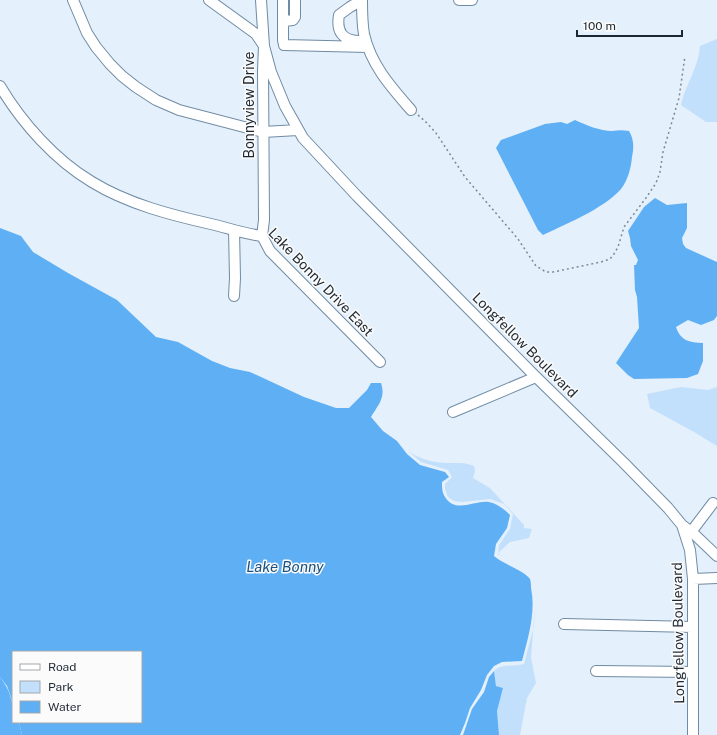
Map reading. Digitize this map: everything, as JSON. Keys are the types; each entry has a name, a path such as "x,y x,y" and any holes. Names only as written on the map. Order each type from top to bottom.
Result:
{"street":[{"path":"73,0 84,28 96,47 118,72 136,88 156,100 179,110 263,132 298,130"},
{"name":"Bonnyview Drive","path":"209,0 256,34 264,46 264,220 262,236"},
{"name":"Longfellow Boulevard","path":"261,0 264,46 278,90 303,138 352,191 536,377 624,463 682,524 690,550 693,579 693,735"},
{"path":"284,0 284,45 367,44"},
{"path":"284,21 293,20 296,17 295,0"},
{"path":"367,44 351,41 344,37 339,30 339,15 350,6 362,0 362,22 367,44 374,62 390,87 411,110"},
{"path":"459,0 472,0"},
{"name":"Lake Bonny Drive East","path":"0,86 18,113 45,144 91,182 143,205 193,220 262,236 270,251 380,362"},
{"path":"234,230 234,296"},
{"path":"453,412 536,377"},
{"path":"691,532 713,503"},
{"path":"682,524 717,556"},
{"path":"693,579 717,578"},
{"path":"564,624 693,627"},
{"path":"596,671 693,672"}],"path":[{"path":"411,110 427,123 436,133 464,177 518,239 536,266 546,272 553,272 601,262 610,258 614,254 618,247 624,227 656,183 660,172 663,152 679,98 685,56"}],"green space":[{"path":"717,39 717,122 706,122 681,105 695,69 700,46"},
{"path":"681,387 708,390 717,387 717,446 650,408 647,394"},
{"path":"408,451 432,461 443,463 464,463 474,466 475,471 473,478 490,488 524,525 524,528 532,529 529,538 510,542 498,553 499,545 510,529 513,514 504,504 490,499 462,502 454,501 448,497 445,489 445,484 452,477 448,470 421,462"},
{"path":"533,629 531,657 536,683 527,698 520,735 499,735 497,711 503,688 496,686 494,671 504,666 524,664"}],"shaded area":[{"path":"0,677 11,698 12,723 19,723 22,735 0,735"}],"water":[{"path":"575,120 588,126 603,130 629,131 633,140 633,154 630,170 626,182 621,189 605,203 585,215 543,235 538,230 496,148 501,140 545,124 561,122 567,124"},
{"path":"655,198 667,205 687,203 687,228 682,238 683,244 686,248 717,262 717,316 714,320 701,325 688,320 676,327 680,335 686,340 703,343 703,361 698,374 687,378 634,379 616,363 639,328 634,265 636,265 638,260 631,246 628,231 644,207"},
{"name":"Lake Bonny","path":"0,228 21,236 33,252 117,300 156,337 178,342 212,361 230,368 250,372 304,397 336,408 349,408 367,390 371,383 381,383 383,393 382,397 379,405 371,417 383,431 397,441 407,454 420,465 445,472 449,477 442,482 442,490 449,502 460,506 489,502 501,507 510,515 507,528 496,544 494,556 524,573 530,579 533,607 529,634 522,661 502,662 494,666 487,675 481,690 470,708 460,735 22,735 19,723 142,723 142,651 12,651 12,699 7,686 0,677"},
{"path":"494,671 496,686 503,688 497,711 499,735 463,735 472,709 484,692 489,677"}]}
